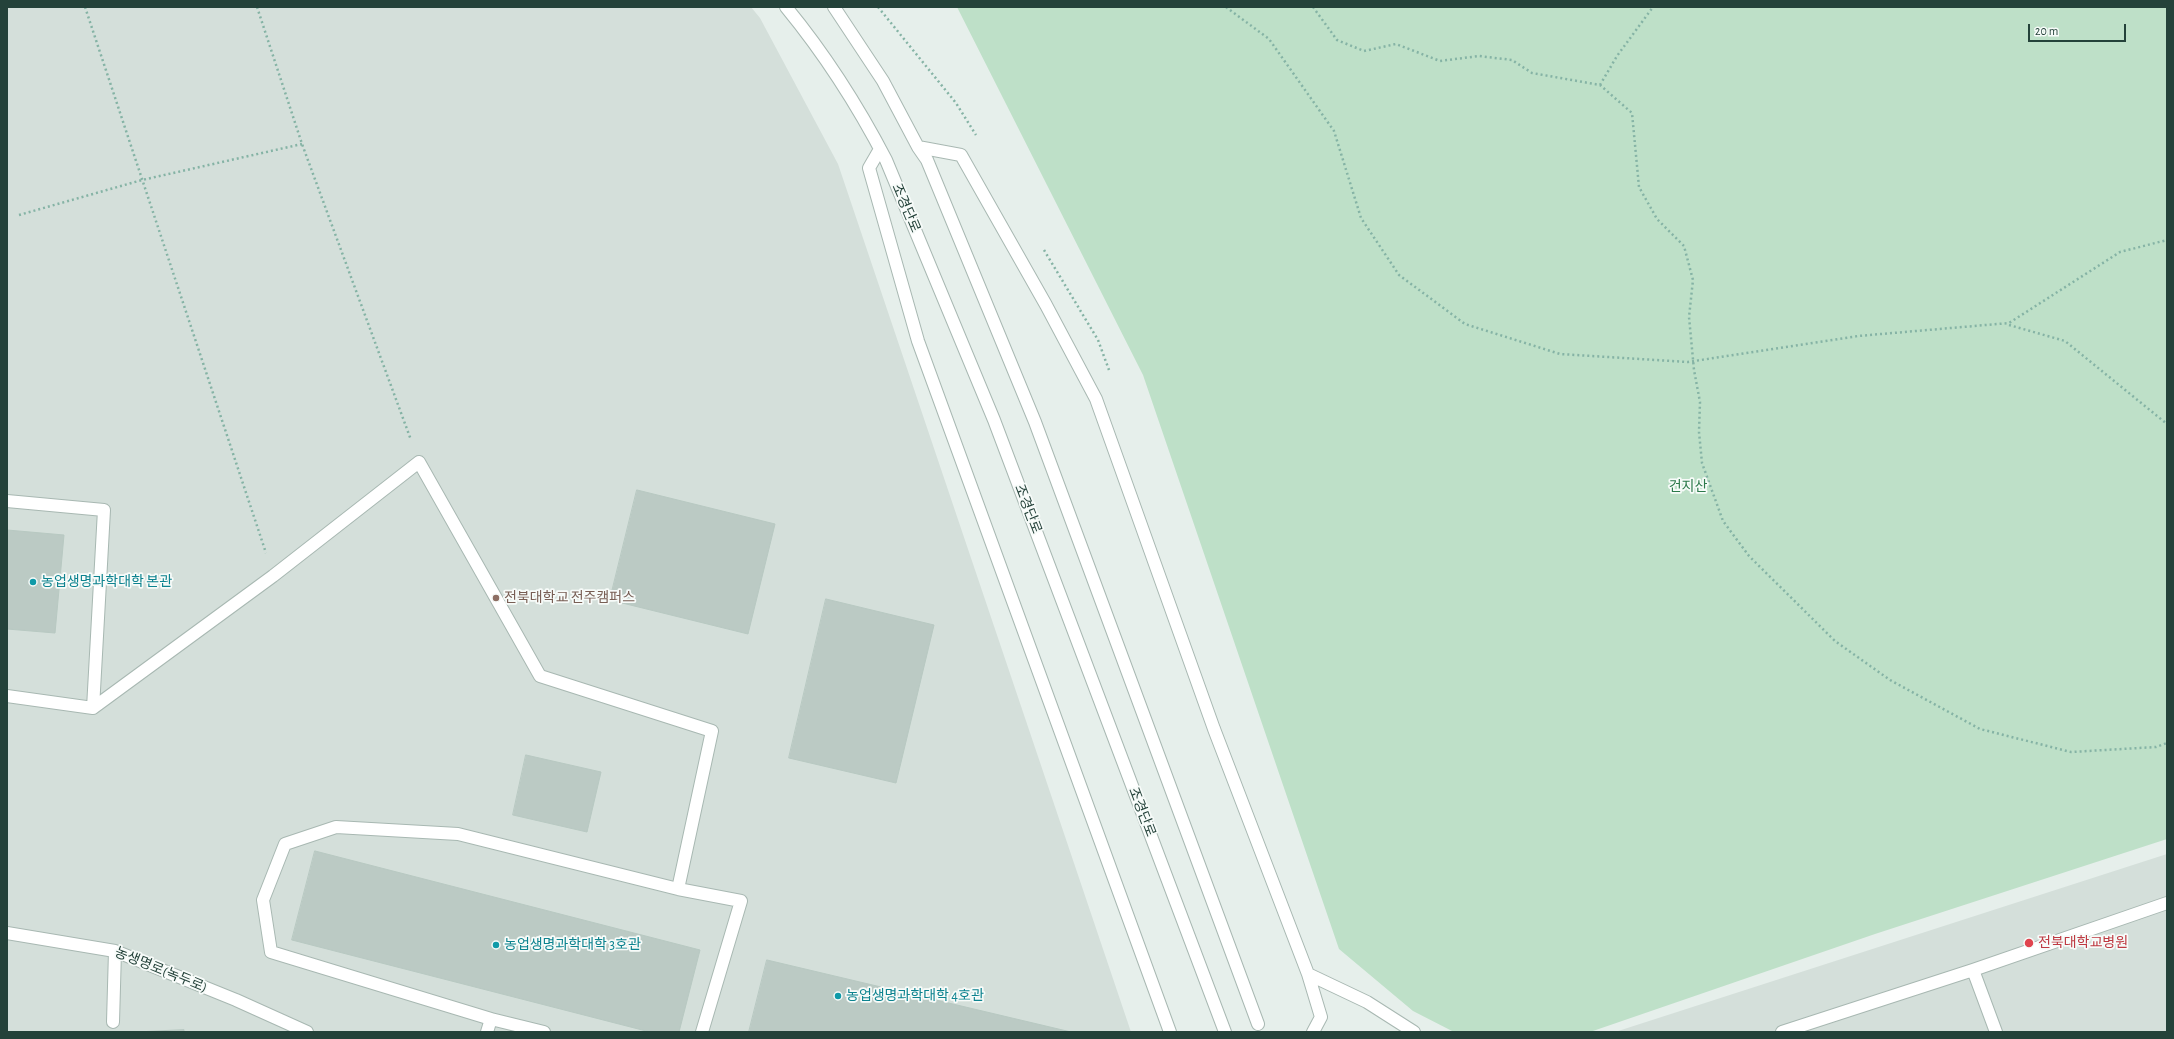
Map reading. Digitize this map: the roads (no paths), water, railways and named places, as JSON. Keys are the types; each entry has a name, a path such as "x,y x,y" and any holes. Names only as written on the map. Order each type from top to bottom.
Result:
{"street":[{"name":"조경단로","path":"786,7 804,29 880,149 994,420 1225,1032"},
{"path":"834,7 883,82 918,147 928,160 1035,422 1258,1024"},
{"path":"918,147 961,155 1046,305 1096,399 1214,729 1308,974 1321,1017 1313,1032"},
{"path":"880,149 869,168 918,341 1170,1032"},
{"path":"7,696 93,708 273,576 419,462 540,676 712,731 678,889"},
{"path":"7,501 104,510 93,708"},
{"path":"544,1032 491,1019 271,952 263,900 285,844 336,827 458,834 678,889 741,901 702,1032"},
{"path":"1782,1032 1973,970 2167,902"},
{"name":"농생명로(녹두로)","path":"7,932 115,951 236,1000 307,1032"},
{"path":"113,1022 115,951"},
{"path":"1973,970 1996,1032"},
{"path":"1308,974 1367,1002 1414,1032"},
{"path":"487,1032 491,1019"}],"place":[{"name":"농업생명과학대학 본관","path":"33,582"},
{"name":"전북대학교 전주캠퍼스","path":"496,598"},
{"name":"전북대학교병원","path":"2029,943"},
{"name":"농업생명과학대학 3호관","path":"496,945"},
{"name":"농업생명과학대학 4호관","path":"838,996"}],"park label":[{"name":"건지산","path":"1688,487"}]}
